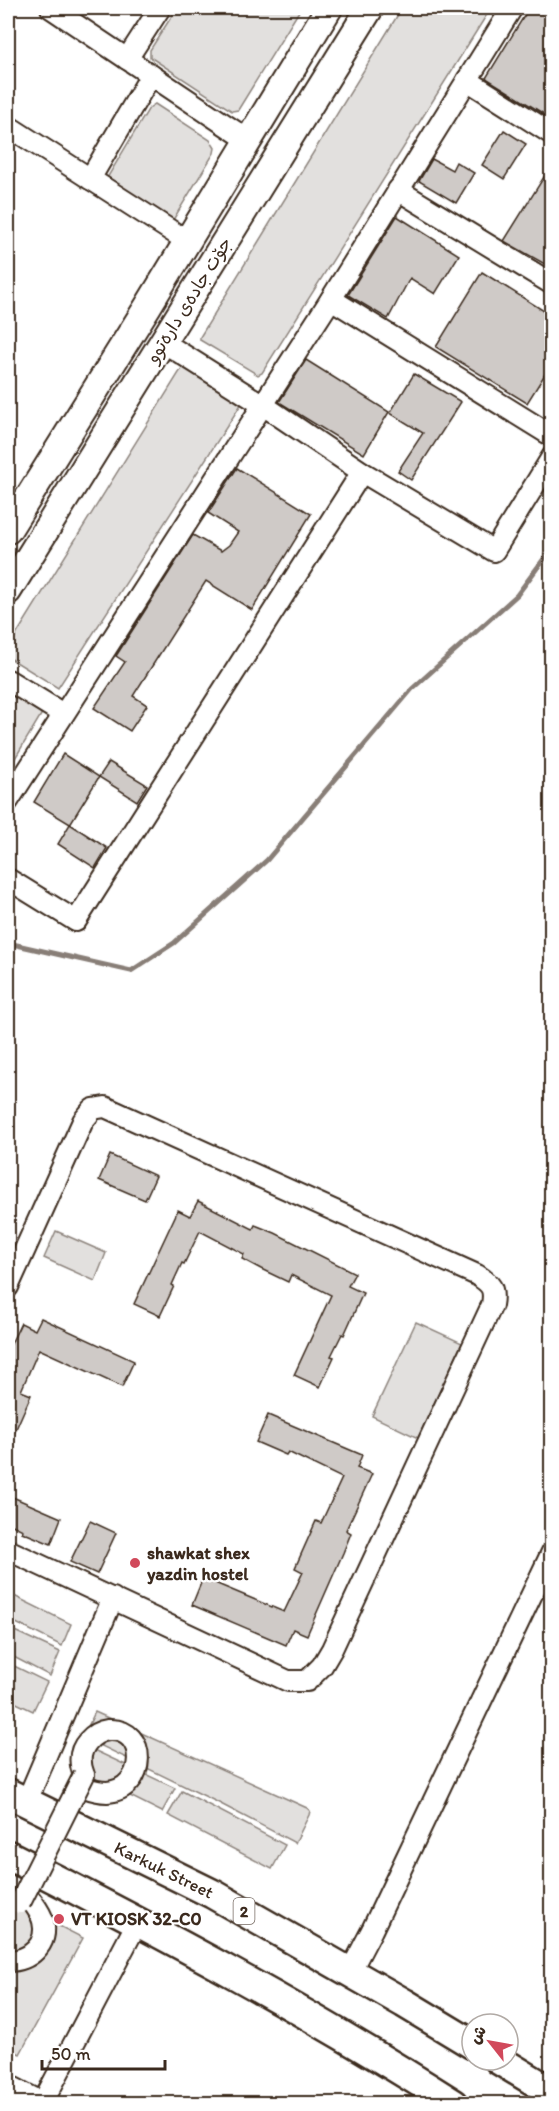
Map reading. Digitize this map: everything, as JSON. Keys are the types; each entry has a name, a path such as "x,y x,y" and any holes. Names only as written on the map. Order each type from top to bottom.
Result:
{"highway":[{"name":"Karkuk Street","path":"17,1798 213,1894 460,2037"},
{"path":"8,1855 138,1921 300,2010 454,2103"},
{"path":"519,2072 552,2092"}],"main road":[{"name":"جۆت جادەی دارەتوو","path":"8,530 329,8"},
{"name":"جۆت جادەی دارەتوو","path":"8,591 370,8"},
{"path":"54,456 82,472"}],"street":[{"path":"51,8 248,140"},
{"path":"127,59 160,8"},
{"path":"8,801 331,299 512,8"},
{"path":"90,179 151,75"},
{"path":"467,80 552,134"},
{"path":"8,126 187,242"},
{"path":"398,190 552,285"},
{"path":"331,299 552,436"},
{"path":"163,342 363,472 494,551 552,457"},
{"path":"8,879 76,921 363,472"},
{"path":"8,680 63,714"},
{"path":"8,1287 83,1121 93,1109 105,1107 477,1275 491,1286 494,1295 492,1305 332,1649 322,1666 307,1681 288,1681 8,1550"},
{"path":"350,1972 552,1552"},
{"path":"17,1798 113,1598"},
{"path":"8,1903 20,1903 84,1775 80,1765 81,1754 86,1743 104,1731 120,1731 129,1736 135,1745 138,1765 135,1775 128,1784 109,1792 84,1788"},
{"path":"8,1961 17,1961 35,1951 41,1942 44,1932 40,1912 31,1900"},
{"path":"8,2085 42,2103 138,1921"}],"shaded area":[{"path":"177,8 301,8 238,110 232,111 150,57 150,50"},
{"path":"402,8 491,8 262,373 258,375 200,340 200,337"},
{"path":"155,104 210,140 215,148 170,225 107,178 149,108"},
{"path":"185,363 242,403 58,688 8,657 8,648"},
{"path":"8,689 41,710 41,715 8,770"},
{"path":"56,1231 106,1253 95,1281 44,1258"},
{"path":"416,1322 462,1343 418,1438 372,1416"},
{"path":"8,1593 71,1624 62,1646 8,1619"},
{"path":"8,1628 60,1652 50,1676 8,1654"},
{"path":"8,1663 47,1682 33,1711 8,1699"},
{"path":"95,1712 307,1808 310,1811 309,1815 295,1843 83,1737"},
{"path":"85,1746 175,1788 162,1812 74,1768"},
{"path":"182,1791 285,1845 272,1869 168,1815"},
{"path":"8,1900 83,1938 20,2054 8,2048"}],"building":[{"path":"529,8 545,8 552,11 552,119 486,78"},
{"path":"504,130 526,144 504,179 482,165"},
{"path":"432,159 452,170 456,162 474,173 456,203 419,181"},
{"path":"552,164 552,268 504,241"},
{"path":"397,216 459,255 435,294 410,278 388,319 348,295"},
{"path":"482,272 552,316 552,363 527,403 436,347"},
{"path":"306,360 389,412 364,454 279,402"},
{"path":"414,374 461,402 411,480 398,471 423,433 390,413"},
{"path":"237,468 311,514 252,610 206,581 133,696 147,705 130,731 94,708 125,662 116,656 193,535 221,551 229,545 238,532 208,513"},
{"path":"63,754 99,777 70,824 34,802"},
{"path":"109,762 147,785 137,801 99,777"},
{"path":"70,824 107,848 95,868 58,844"},
{"path":"110,1155 156,1176 145,1200 99,1180"},
{"path":"198,1201 253,1229 255,1225 275,1233 355,1273 348,1286 363,1293 344,1335 342,1334 331,1356 334,1357 320,1387 294,1375 331,1295 291,1275 288,1282 261,1269 242,1259 244,1254 200,1231 184,1264 182,1263 160,1316 134,1304 178,1210 190,1216"},
{"path":"41,1318 134,1361 122,1387 39,1349 21,1391 31,1395 8,1447 8,1350 21,1323 35,1330"},
{"path":"268,1415 362,1455 357,1468 372,1474 346,1530 351,1533 307,1635 293,1629 286,1645 192,1605 203,1578 284,1612 303,1572 295,1568 316,1521 321,1523 342,1478 288,1452 286,1455 256,1442"},
{"path":"8,1495 61,1518 51,1544 22,1532 23,1530 8,1523"},
{"path":"90,1521 116,1533 97,1574 70,1562"}],"waterway":[{"path":"8,943 131,971 174,943 267,860 412,689 517,595 552,548"}],"place":[{"name":"shawkat shex yazdin hostel","path":"135,1563"},
{"name":"VT KIOSK 32-C0","path":"59,1919"}]}
